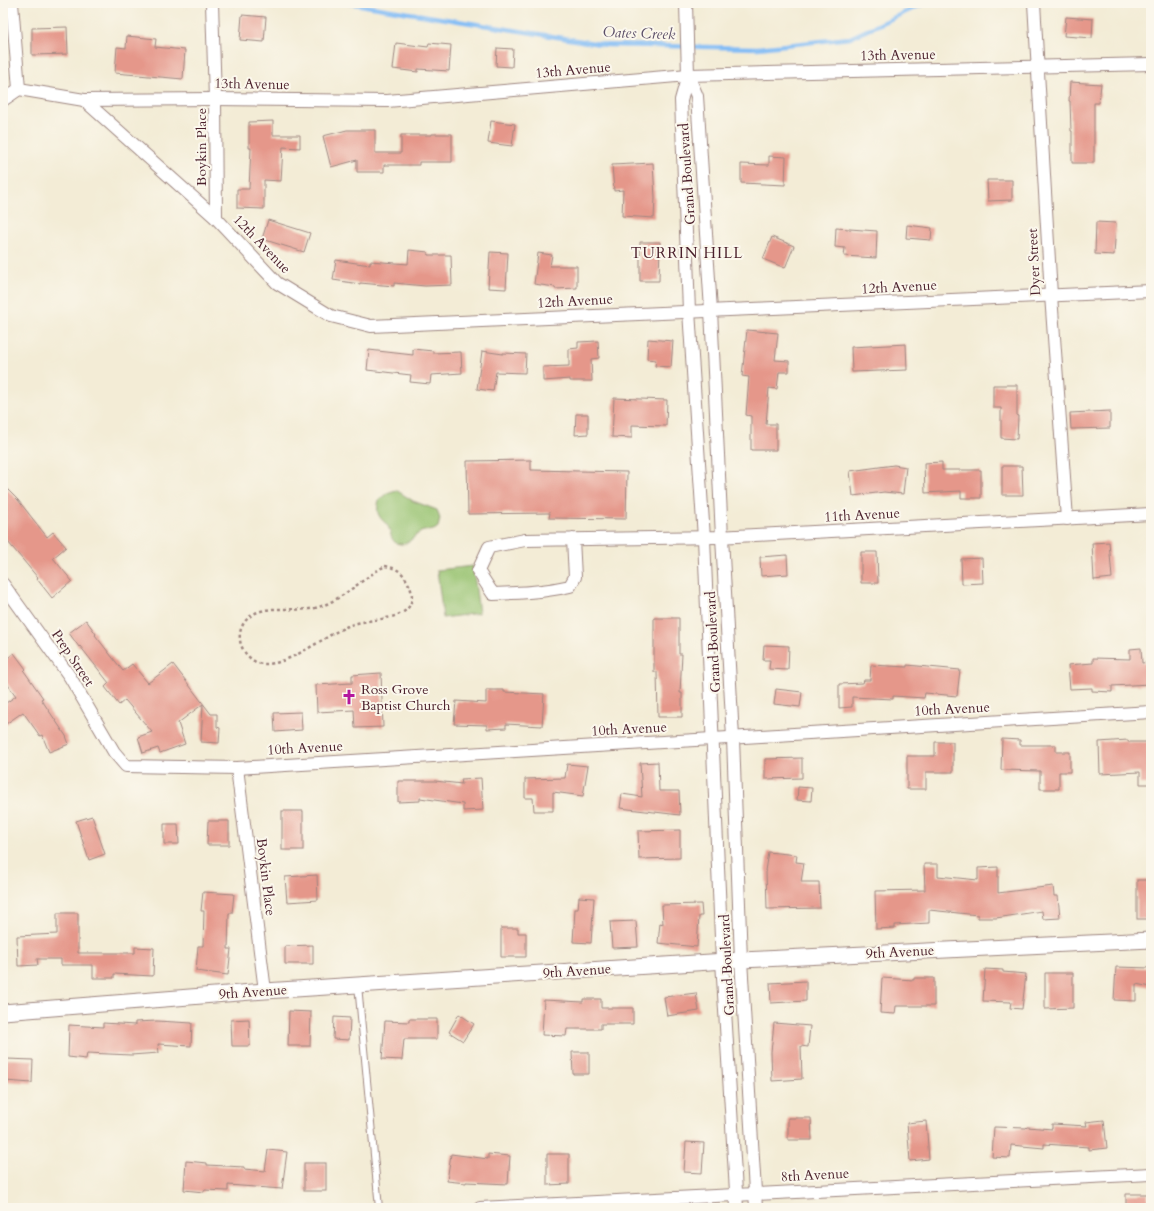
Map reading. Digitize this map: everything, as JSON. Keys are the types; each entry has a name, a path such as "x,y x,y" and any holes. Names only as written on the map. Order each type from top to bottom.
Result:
{"street":[{"path":"3,100 19,89 12,3"},
{"name":"Boykin Place","path":"212,3 215,99 216,218"},
{"name":"Grand Boulevard","path":"686,3 688,75 681,100 689,311 704,538 722,961 737,1208"},
{"name":"Dyer Street","path":"1034,3 1051,295 1067,519"},
{"name":"13th Avenue","path":"19,89 84,100 215,99 386,101 688,75 1151,64"},
{"name":"Grand Boulevard","path":"688,75 697,96 711,310 733,738 741,960 756,1208"},
{"name":"12th Avenue","path":"84,100 216,218 277,283 331,316 371,326 1151,291"},
{"name":"11th Avenue","path":"573,540 575,577 570,586 526,593 493,594 478,571 489,547 526,540 704,538 1151,514"},
{"name":"Prep Street","path":"3,584 70,677 114,752"},
{"name":"10th Avenue","path":"114,752 126,766 237,768 1151,712"},
{"name":"Boykin Place","path":"237,768 265,991"},
{"name":"9th Avenue","path":"3,1012 265,991 722,961 1151,940"},
{"name":"8th Avenue","path":"480,1208 1151,1174"}],"lane":[{"path":"358,985 379,1208"}],"path":[{"path":"385,566 395,568 404,574 410,584 412,595 411,603 406,611 396,616 385,618 348,626 274,664 261,664 252,660 244,653 240,644 239,637 246,620 252,615 262,610 315,608 321,606 342,596 385,566"}],"green space":[{"path":"396,490 413,501 437,510 440,519 438,527 434,530 421,532 406,543 396,543 392,539 389,527 379,515 378,508 379,500 387,493"},
{"path":"473,566 479,613 443,618 437,570"}],"building":[{"path":"242,15 266,17 264,42 240,40"},
{"path":"1066,17 1093,19 1092,38 1064,36"},
{"path":"67,27 68,54 32,55 32,28"},
{"path":"127,36 156,39 155,47 185,50 183,79 115,73 117,47 126,48"},
{"path":"396,43 428,47 429,43 451,45 449,71 418,69 418,72 393,69"},
{"path":"497,48 513,49 512,67 496,66"},
{"path":"1070,82 1101,84 1099,103 1094,103 1094,163 1072,163 1072,131 1069,101"},
{"path":"273,121 273,135 300,135 300,148 283,147 281,181 264,180 264,209 237,208 237,189 249,189 251,148 249,148 249,122"},
{"path":"491,121 515,124 512,146 488,143"},
{"path":"347,130 375,130 375,153 401,153 401,135 452,134 452,162 419,162 419,165 384,165 384,172 357,172 357,160 331,167 323,136"},
{"path":"769,156 786,157 785,185 741,183 741,164 769,165"},
{"path":"653,163 655,198 654,218 622,216 623,190 614,191 612,165"},
{"path":"987,180 1012,180 1012,200 988,201"},
{"path":"268,220 310,233 304,252 262,239"},
{"path":"1096,222 1116,223 1114,255 1095,254"},
{"path":"907,225 932,228 931,240 906,238"},
{"path":"836,228 877,231 876,258 844,256 845,248 835,247"},
{"path":"772,237 794,246 785,268 763,259"},
{"path":"640,242 660,242 659,281 640,281"},
{"path":"409,250 428,252 428,255 451,255 452,285 425,286 394,283 394,286 360,284 333,280 336,260 370,265 370,261 408,264"},
{"path":"490,252 508,253 506,289 488,288"},
{"path":"538,253 552,255 550,266 577,266 577,288 555,289 555,287 534,284"},
{"path":"747,330 778,333 775,360 789,361 789,372 779,372 777,389 769,388 766,424 776,424 776,450 751,450 751,416 746,415 749,377 742,376"},
{"path":"648,339 673,341 671,367 655,366 656,360 647,359"},
{"path":"598,341 599,358 591,359 592,381 570,381 570,379 543,381 543,367 569,366 569,349 578,348 578,342"},
{"path":"906,344 907,370 852,372 851,347"},
{"path":"413,349 433,351 433,353 461,352 462,373 431,375 430,384 410,382 411,375 367,370 369,350 413,355"},
{"path":"482,351 503,354 526,354 525,373 496,372 493,391 477,389"},
{"path":"993,385 1017,385 1017,439 1001,438 1001,408 993,408"},
{"path":"614,398 667,400 666,426 632,425 632,438 612,437"},
{"path":"1110,411 1110,428 1071,429 1070,413"},
{"path":"576,414 588,414 588,434 575,435"},
{"path":"531,460 531,470 627,472 626,519 549,518 550,513 468,514 467,461"},
{"path":"942,462 942,470 981,470 981,498 961,498 961,491 925,493 924,463"},
{"path":"894,465 906,467 903,494 884,492 853,496 850,471"},
{"path":"1002,466 1022,466 1023,495 1002,495"},
{"path":"3,485 18,500 47,537 53,532 66,547 53,558 72,581 52,598 37,579 38,578 3,536"},
{"path":"1109,542 1112,578 1094,580 1092,543"},
{"path":"861,552 877,552 878,583 861,583"},
{"path":"787,555 788,574 761,576 760,557"},
{"path":"982,558 983,583 962,584 961,559"},
{"path":"654,618 679,618 679,654 682,654 680,693 682,693 682,717 658,717 657,672 654,672"},
{"path":"86,620 96,634 95,635 123,671 132,664 148,683 173,664 211,714 217,714 217,727 220,728 219,743 201,742 203,704 178,723 185,744 160,753 158,748 143,753 138,737 152,732 125,700 119,705 105,687 109,683 69,633"},
{"path":"764,645 789,646 788,670 769,669 770,660 763,660"},
{"path":"1141,648 1142,663 1149,662 1150,684 1112,686 1112,692 1092,691 1092,688 1070,689 1068,665 1093,663 1093,658 1130,659 1130,649"},
{"path":"14,653 26,669 24,671 43,698 41,699 66,736 69,744 49,752 42,735 40,736 23,712 3,726 3,705 16,696 3,678 3,662"},
{"path":"871,665 907,667 907,665 960,670 957,696 925,693 924,698 893,696 893,699 852,697 852,707 839,708 839,684 863,683 864,680 870,680"},
{"name":"Ross Grove Baptist Church","path":"381,673 383,727 355,728 354,710 317,712 316,685 352,683 352,675"},
{"path":"776,689 802,692 800,707 774,704"},
{"path":"486,690 504,690 504,692 544,694 542,726 506,724 506,728 487,729 487,725 454,724 456,701 486,703"},
{"path":"301,712 302,730 275,732 274,713"},
{"path":"1002,739 1020,740 1020,745 1056,745 1056,752 1070,752 1070,772 1059,772 1059,789 1040,789 1040,771 1001,770"},
{"path":"1128,740 1128,742 1151,742 1151,784 1140,784 1140,772 1100,774 1099,742"},
{"path":"935,742 953,742 953,772 926,772 926,789 907,789 907,756 935,756"},
{"path":"802,758 802,778 765,779 765,759"},
{"path":"658,762 659,791 679,791 680,815 620,808 622,794 642,797 640,763"},
{"path":"567,764 588,766 583,796 553,792 553,811 534,811 533,798 525,798 525,779 565,778"},
{"path":"481,778 483,810 463,811 463,804 420,798 420,801 398,802 398,781 435,781 462,784 461,779"},
{"path":"798,787 812,788 811,801 797,800"},
{"path":"282,811 303,811 303,850 282,850"},
{"path":"92,816 105,854 89,860 76,821"},
{"path":"208,821 229,821 229,845 207,845"},
{"path":"164,824 178,824 179,844 164,844"},
{"path":"680,830 680,858 639,859 638,831"},
{"path":"768,852 797,855 796,862 804,863 801,882 819,882 820,908 767,909 765,871"},
{"path":"924,864 938,864 938,876 978,880 978,868 998,867 998,893 1053,886 1054,896 1058,896 1060,918 1043,919 1042,911 996,918 978,918 978,915 929,910 929,923 895,925 895,928 876,929 875,891 925,890"},
{"path":"317,875 318,900 287,902 285,877"},
{"path":"1137,880 1151,880 1151,919 1137,919"},
{"path":"203,892 234,894 232,913 229,913 228,949 231,949 228,975 196,971 198,946 203,946 204,911 201,911"},
{"path":"579,897 594,898 591,943 573,942 575,909 578,909"},
{"path":"701,904 702,916 699,916 697,947 658,943 660,923 663,924 662,905"},
{"path":"57,913 78,913 78,953 135,953 135,947 154,948 153,976 114,974 114,978 93,978 93,965 61,965 61,959 37,959 38,965 18,966 17,936 57,934"},
{"path":"636,921 638,947 612,948 610,922"},
{"path":"501,928 518,928 518,933 526,933 526,957 501,957"},
{"path":"313,945 313,964 285,964 285,946"},
{"path":"1116,967 1151,968 1151,987 1136,984 1136,1001 1114,1000"},
{"path":"985,969 1026,974 1022,1009 1010,1008 1011,1002 983,1001"},
{"path":"1045,973 1073,973 1073,1008 1045,1009"},
{"path":"882,978 914,980 914,978 934,978 934,1006 896,1006 895,1014 880,1013"},
{"path":"806,981 806,1001 771,1003 770,983"},
{"path":"696,993 699,1011 667,1016 664,997"},
{"path":"583,999 601,999 601,1008 633,1008 633,1024 601,1024 601,1029 567,1029 566,1036 542,1035 544,1000 583,1002"},
{"path":"289,1011 311,1012 310,1046 288,1046"},
{"path":"459,1014 474,1024 463,1041 449,1032"},
{"path":"334,1017 350,1018 349,1040 333,1039"},
{"path":"249,1019 250,1046 232,1046 231,1020"},
{"path":"409,1019 437,1019 437,1039 404,1039 402,1060 382,1059 385,1021 409,1022"},
{"path":"157,1021 192,1023 191,1046 158,1044 159,1053 131,1055 87,1053 86,1059 68,1057 69,1025 103,1027 103,1023 135,1025 135,1022"},
{"path":"774,1023 810,1026 808,1047 801,1046 802,1079 772,1081 771,1052"},
{"path":"572,1052 589,1052 589,1074 573,1074"},
{"path":"7,1059 33,1060 32,1083 5,1081"},
{"path":"788,1118 811,1118 812,1140 788,1140"},
{"path":"1104,1120 1107,1148 1089,1150 1089,1147 1044,1144 1044,1148 1011,1145 1010,1158 992,1157 994,1127 1052,1129 1052,1124 1087,1126 1086,1122"},
{"path":"926,1121 929,1159 910,1161 907,1123"},
{"path":"686,1142 704,1143 702,1173 684,1172"},
{"path":"268,1150 287,1152 282,1189 228,1185 228,1191 204,1190 204,1192 184,1190 186,1161 207,1163 207,1165 244,1167 244,1169 265,1171"},
{"path":"451,1154 488,1159 488,1154 510,1156 508,1184 447,1181"},
{"path":"547,1154 569,1154 569,1184 547,1185"},
{"path":"304,1163 326,1163 326,1191 304,1191"},
{"path":"1126,1194 1148,1194 1147,1208 1126,1208"}],"waterway":[{"name":"Oates Creek","path":"348,3 606,45 758,48 850,38 925,3"}],"place":[{"name":"Ross Grove Baptist Church","path":"349,697"}],"district":[{"name":"TURRIN HILL","path":"687,253"}]}
